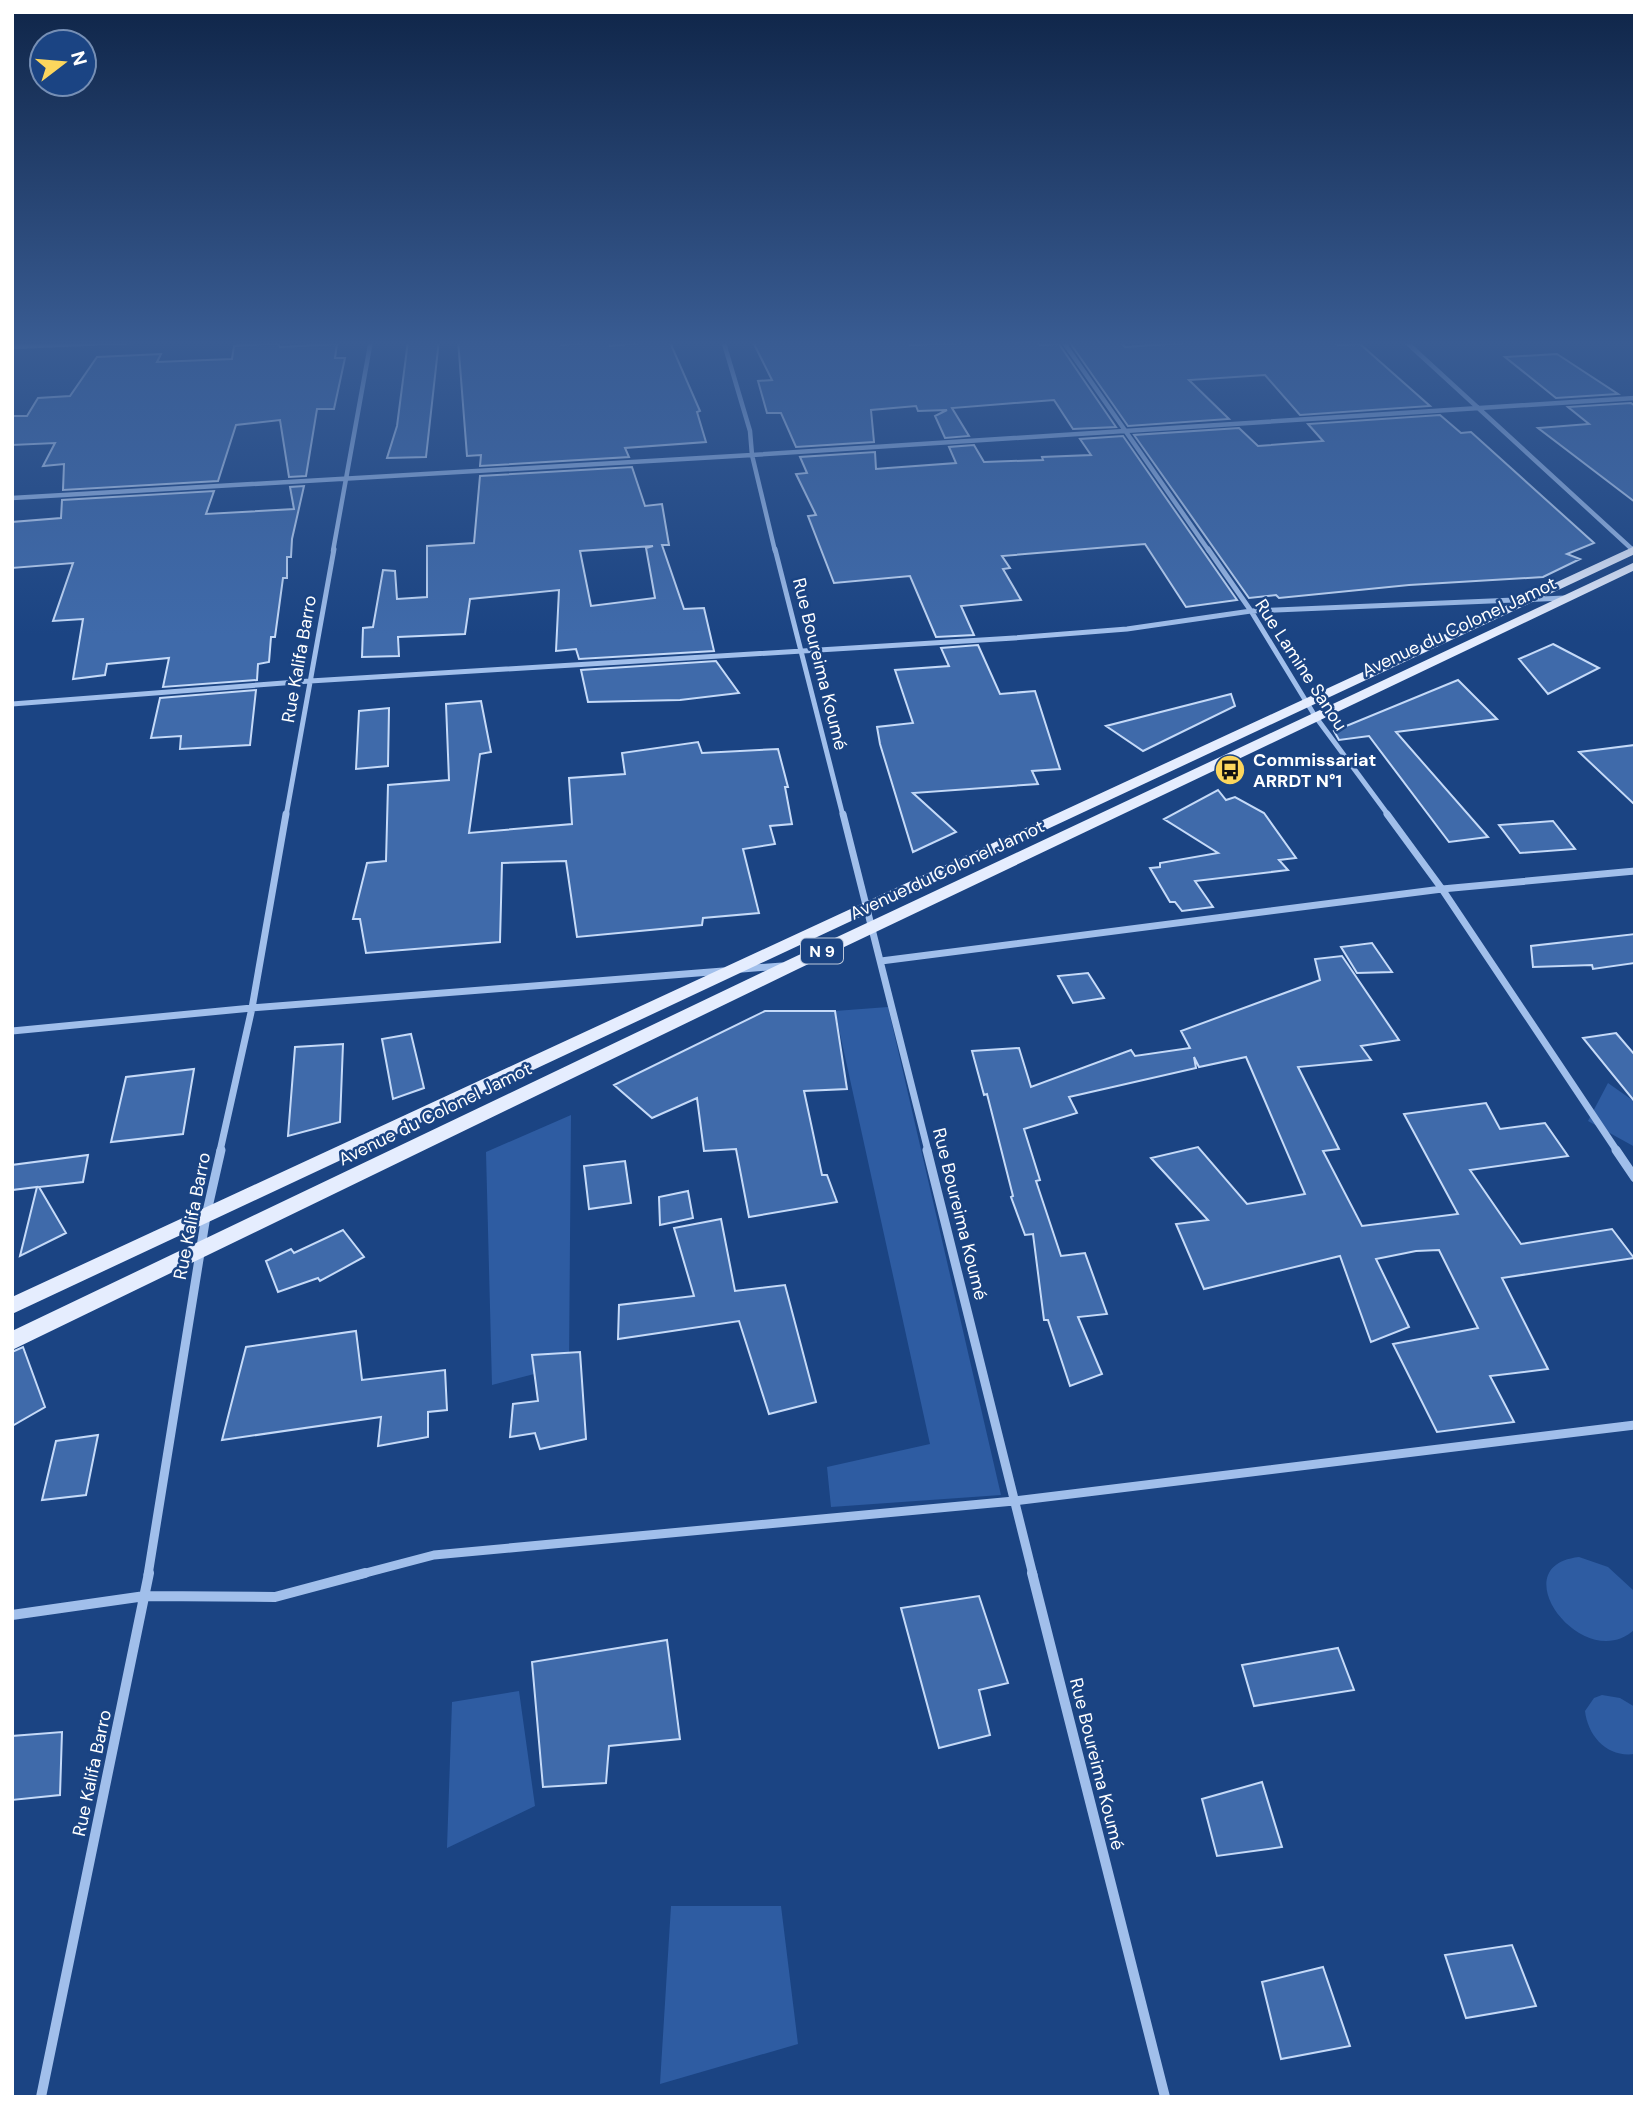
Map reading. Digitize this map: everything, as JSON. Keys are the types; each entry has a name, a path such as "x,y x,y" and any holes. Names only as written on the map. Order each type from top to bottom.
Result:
{"main road":[{"name":"Avenue du Colonel Jamot","path":"12,1306 867,909 1310,709 1565,598 1634,554"},
{"name":"Avenue du Colonel Jamot","path":"12,1341 871,928 1520,601 1634,554"}],"street":[{"name":"Rue Kalifa Barro","path":"41,2097 145,1596 206,1216 252,1008 355,438"},
{"name":"Rue Boureima Koumé","path":"751,438 752,454 800,652 881,961 1165,2097"},
{"path":"12,498 986,438"},
{"name":"Rue Lamine Sanou","path":"1133,438 1251,611 1310,709 1442,889 1635,1178"},
{"path":"1511,438 1634,554"},
{"path":"12,704 310,681 800,652 1126,629 1251,611 1565,598"},
{"path":"881,961 1442,889 1635,872"},
{"path":"12,1031 252,1008 792,965"},
{"path":"12,1615 145,1596 275,1597 435,1555 1014,1501 1635,1425"}],"shaded area":[{"path":"888,1007 1001,1495 831,1507 827,1467 930,1444 835,1011"},
{"path":"1608,1083 1635,1102 1635,1147 1588,1121"},
{"path":"571,1115 569,1365 492,1385 486,1152"},
{"path":"1579,1557 1608,1567 1633,1590 1635,1629 1615,1640 1594,1639 1574,1630 1558,1614 1548,1596 1547,1579 1556,1565"},
{"path":"519,1691 535,1806 447,1848 452,1702"},
{"path":"1602,1695 1620,1698 1635,1707 1635,1754 1616,1753 1608,1749 1590,1729 1585,1711 1594,1698"},
{"path":"671,1906 781,1906 798,2044 660,2084"}],"building":[{"path":"12,438 232,438 218,481 63,490 64,464 43,466 55,443 12,445"},
{"path":"283,438 312,438 306,476 289,477"},
{"path":"393,438 428,438 426,457 387,458"},
{"path":"466,438 705,438 706,442 625,448 629,457 480,466 481,455 467,456"},
{"path":"792,438 874,438 874,442 796,447"},
{"path":"1125,438 1237,600 1186,607 1145,544 1002,556 1010,568 1003,569 1021,600 961,606 974,635 936,637 910,576 834,583 808,516 816,515 796,474 807,473 800,457 875,452 876,469 956,463 949,447 974,445 984,462 1091,455 1080,439"},
{"path":"1136,438 1250,438 1258,446 1323,441 1321,438 1478,438 1594,543 1567,554 1580,559 1543,577 1409,585 1279,598 1276,595 1249,598"},
{"path":"1552,438 1635,438 1635,502"},
{"path":"632,467 645,506 662,504 669,545 662,545 684,609 704,608 714,651 579,659 576,649 556,651 559,590 470,599 465,634 398,637 399,656 362,657 363,628 373,627 383,570 395,571 397,599 427,597 427,546 474,543 480,476","holes":["653,546 646,548 655,598 591,606 580,551"]},
{"path":"304,486 292,539 291,557 287,557 287,578 283,578 275,637 271,637 269,662 258,664 257,680 163,687 169,658 107,664 105,675 73,679 83,619 53,621 73,563 12,568 12,522 61,518 62,500 214,491 206,514 294,509 290,487"},
{"path":"1553,644 1599,668 1548,694 1519,659"},
{"path":"978,645 1000,694 1035,691 1060,769 1032,771 1038,784 913,793 956,832 913,852 877,727 913,723 895,670 949,666 941,648"},
{"path":"716,661 739,693 680,700 588,702 581,670"},
{"path":"1458,680 1497,719 1396,732 1488,837 1449,842 1369,736 1339,740 1334,731"},
{"path":"256,690 250,745 180,749 181,736 151,738 160,698"},
{"path":"1231,694 1235,706 1143,751 1106,726"},
{"path":"481,701 491,752 480,754 469,833 572,824 569,778 625,774 622,753 698,742 702,753 778,749 788,787 785,787 792,824 770,826 775,844 743,849 759,913 703,918 702,925 577,937 566,861 502,863 500,942 366,953 360,919 353,919 367,863 386,861 388,785 449,780 446,704"},
{"path":"389,708 388,766 356,769 359,711"},
{"path":"1635,745 1635,805 1579,752"},
{"path":"1218,790 1226,800 1235,797 1264,813 1296,858 1279,860 1288,870 1195,881 1213,907 1182,911 1175,902 1170,902 1150,868 1160,867 1160,863 1218,853 1164,819"},
{"path":"1553,821 1575,849 1520,853 1499,825"},
{"path":"1635,934 1635,963 1593,969 1592,965 1533,967 1531,946"},
{"path":"1372,943 1392,972 1357,973 1341,947"},
{"path":"1342,956 1399,1040 1361,1046 1371,1060 1298,1067 1339,1149 1323,1151 1362,1226 1458,1214 1404,1114 1486,1103 1500,1129 1545,1123 1568,1156 1470,1170 1521,1244 1612,1229 1634,1258 1502,1278 1548,1369 1490,1376 1514,1422 1437,1432 1393,1344 1478,1328 1439,1250 1416,1251 1376,1259 1409,1327 1371,1342 1340,1256 1204,1289 1176,1224 1208,1220 1151,1158 1198,1147 1247,1204 1305,1194 1246,1057 1199,1067 1194,1057 1196,1068 1069,1097 1077,1113 1024,1129 1040,1180 1036,1181 1061,1256 1085,1253 1107,1314 1078,1317 1102,1374 1070,1386 1048,1320 1044,1320 1033,1234 1025,1235 1011,1197 1013,1196 987,1094 984,1095 972,1051 1019,1048 1031,1087 1131,1050 1135,1056 1190,1048 1181,1031 1320,980 1315,959"},
{"path":"1088,973 1104,998 1073,1003 1058,976"},
{"path":"765,1011 835,1011 847,1089 804,1091 822,1175 827,1175 837,1202 749,1217 736,1149 704,1151 697,1098 652,1118 614,1085"},
{"path":"1616,1033 1635,1055 1635,1102 1583,1038"},
{"path":"411,1034 424,1088 393,1099 382,1039"},
{"path":"343,1044 340,1122 288,1136 295,1047"},
{"path":"194,1069 183,1134 111,1142 126,1077"},
{"path":"88,1155 83,1182 39,1187 66,1233 20,1256 37,1187 12,1190 12,1165"},
{"path":"625,1161 631,1203 589,1209 584,1166"},
{"path":"688,1191 693,1218 660,1225 659,1197"},
{"path":"721,1219 735,1291 785,1285 816,1402 769,1414 739,1321 618,1339 619,1305 694,1296 674,1228"},
{"path":"343,1230 364,1257 320,1281 318,1278 278,1292 266,1261 291,1249 294,1253"},
{"path":"356,1331 362,1380 445,1370 447,1410 428,1412 428,1437 378,1446 381,1417 222,1440 246,1347"},
{"path":"23,1347 45,1407 12,1426 12,1352"},
{"path":"580,1352 586,1439 540,1449 535,1433 510,1437 513,1404 538,1401 532,1355"},
{"path":"98,1435 86,1495 42,1500 56,1441"},
{"path":"979,1596 1008,1683 979,1690 990,1735 939,1748 901,1608"},
{"path":"667,1640 680,1739 609,1746 606,1783 543,1787 532,1662"},
{"path":"1338,1648 1354,1690 1254,1706 1242,1665"},
{"path":"62,1732 60,1795 12,1800 12,1736"},
{"path":"1262,1782 1282,1847 1217,1856 1202,1799"},
{"path":"1512,1945 1536,2006 1466,2018 1445,1955"},
{"path":"1323,1967 1350,2046 1281,2059 1262,1982"}],"place":[{"name":"Commissariat ARRDT N°1","path":"1230,770"}]}
